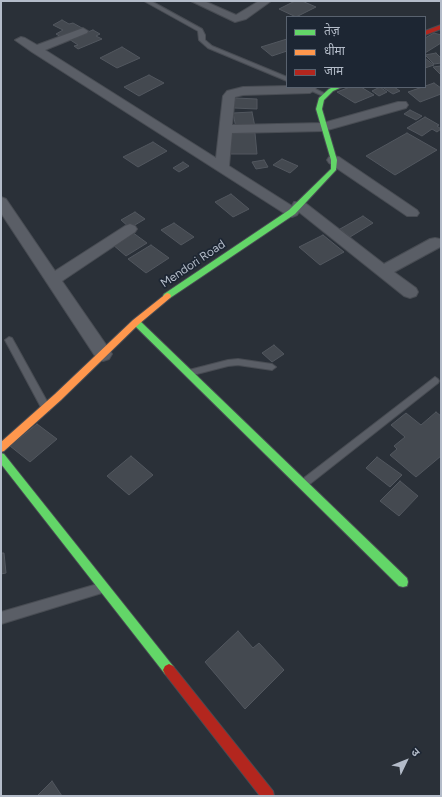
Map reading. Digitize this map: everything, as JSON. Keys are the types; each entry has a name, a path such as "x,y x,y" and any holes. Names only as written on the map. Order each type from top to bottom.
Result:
{"main road":[{"path":"426,33 441,27"},
{"path":"334,160 319,109 321,99 337,88"},
{"name":"Mendori Road","path":"1,448 46,408 136,322 175,289 296,209 334,169 334,160"},
{"path":"136,322 403,582"},
{"path":"1,457 268,796"}],"street":[{"path":"196,1 235,19 242,17 265,1"},
{"path":"36,50 83,31"},
{"path":"21,40 222,167 296,209 410,292"},
{"path":"222,167 228,96 243,91 308,88"},
{"path":"225,129 324,127 402,105"},
{"path":"334,160 412,213"},
{"path":"1,202 103,354"},
{"path":"53,280 130,229"},
{"path":"383,271 435,243"}],"lane":[{"path":"146,1 200,30 204,44 286,79"},
{"path":"308,88 325,95"},
{"path":"9,340 46,408"},
{"path":"188,373 238,362 272,367"},
{"path":"302,484 435,381"},
{"path":"1,618 103,588"}],"building":[{"path":"295,1 302,1 316,7 298,16 294,16 279,9"},
{"path":"62,20 69,24 73,23 82,28 61,37 56,34 63,30 53,25"},
{"path":"93,30 100,34 96,36 102,39 78,49 74,46 78,45 69,39"},
{"path":"434,33 441,35 441,43 426,52 426,37"},
{"path":"286,39 286,51 272,56 261,47"},
{"path":"122,47 140,58 117,68 100,58"},
{"path":"436,53 441,58 441,63 434,64 426,55"},
{"path":"426,59 434,65 426,68"},
{"path":"441,66 441,75 433,67"},
{"path":"149,75 164,83 139,96 124,87"},
{"path":"434,83 441,88 441,94 420,102 408,92 420,88 426,88 426,86"},
{"path":"347,88 363,88 374,95 355,103 337,92"},
{"path":"381,88 387,92 379,96 372,91"},
{"path":"384,88 396,88 400,91 393,94"},
{"path":"235,98 257,99 257,109 234,108"},
{"path":"410,110 422,116 416,120 404,114"},
{"path":"252,112 255,127 236,128 233,113"},
{"path":"425,117 439,125 437,126 441,129 437,132 432,129 422,136 407,128"},
{"path":"229,133 255,133 257,154 229,154"},
{"path":"407,133 437,150 395,175 366,156"},
{"path":"153,142 167,151 138,167 123,157"},
{"path":"282,159 298,166 290,173 273,165"},
{"path":"264,160 268,167 256,169 252,162"},
{"path":"183,162 189,166 179,172 173,168"},
{"path":"231,194 249,209 233,217 215,202"},
{"path":"135,212 145,219 130,228 121,220"},
{"path":"363,216 373,223 350,237 340,229"},
{"path":"174,223 194,237 181,245 161,230"},
{"path":"132,232 147,243 126,256 112,244"},
{"path":"323,235 344,252 320,265 299,247"},
{"path":"151,245 169,258 146,273 128,259"},
{"path":"274,345 284,354 272,362 262,353"},
{"path":"436,412 441,416 441,456 416,477 390,455 397,449 394,446 405,437 391,425 406,413 421,425"},
{"path":"37,424 57,439 30,462 10,446"},
{"path":"131,456 153,475 129,495 107,476"},
{"path":"377,457 402,475 390,487 366,468"},
{"path":"400,481 418,496 399,516 380,501"},
{"path":"1,553 4,553 6,573 1,574"},
{"path":"238,631 253,648 259,643 284,670 245,709 205,662"},
{"path":"52,781 62,796 37,796"}],"traffic: fast":[{"path":"167,296 292,212 334,169 334,160 319,109 321,99 331,90 336,88"},
{"path":"136,322 403,582"},
{"path":"1,457 169,670"}],"traffic: slow":[{"path":"1,448 58,397 136,322 167,296"}],"traffic: jam":[{"path":"426,33 441,27"},
{"path":"169,670 268,796"}]}
